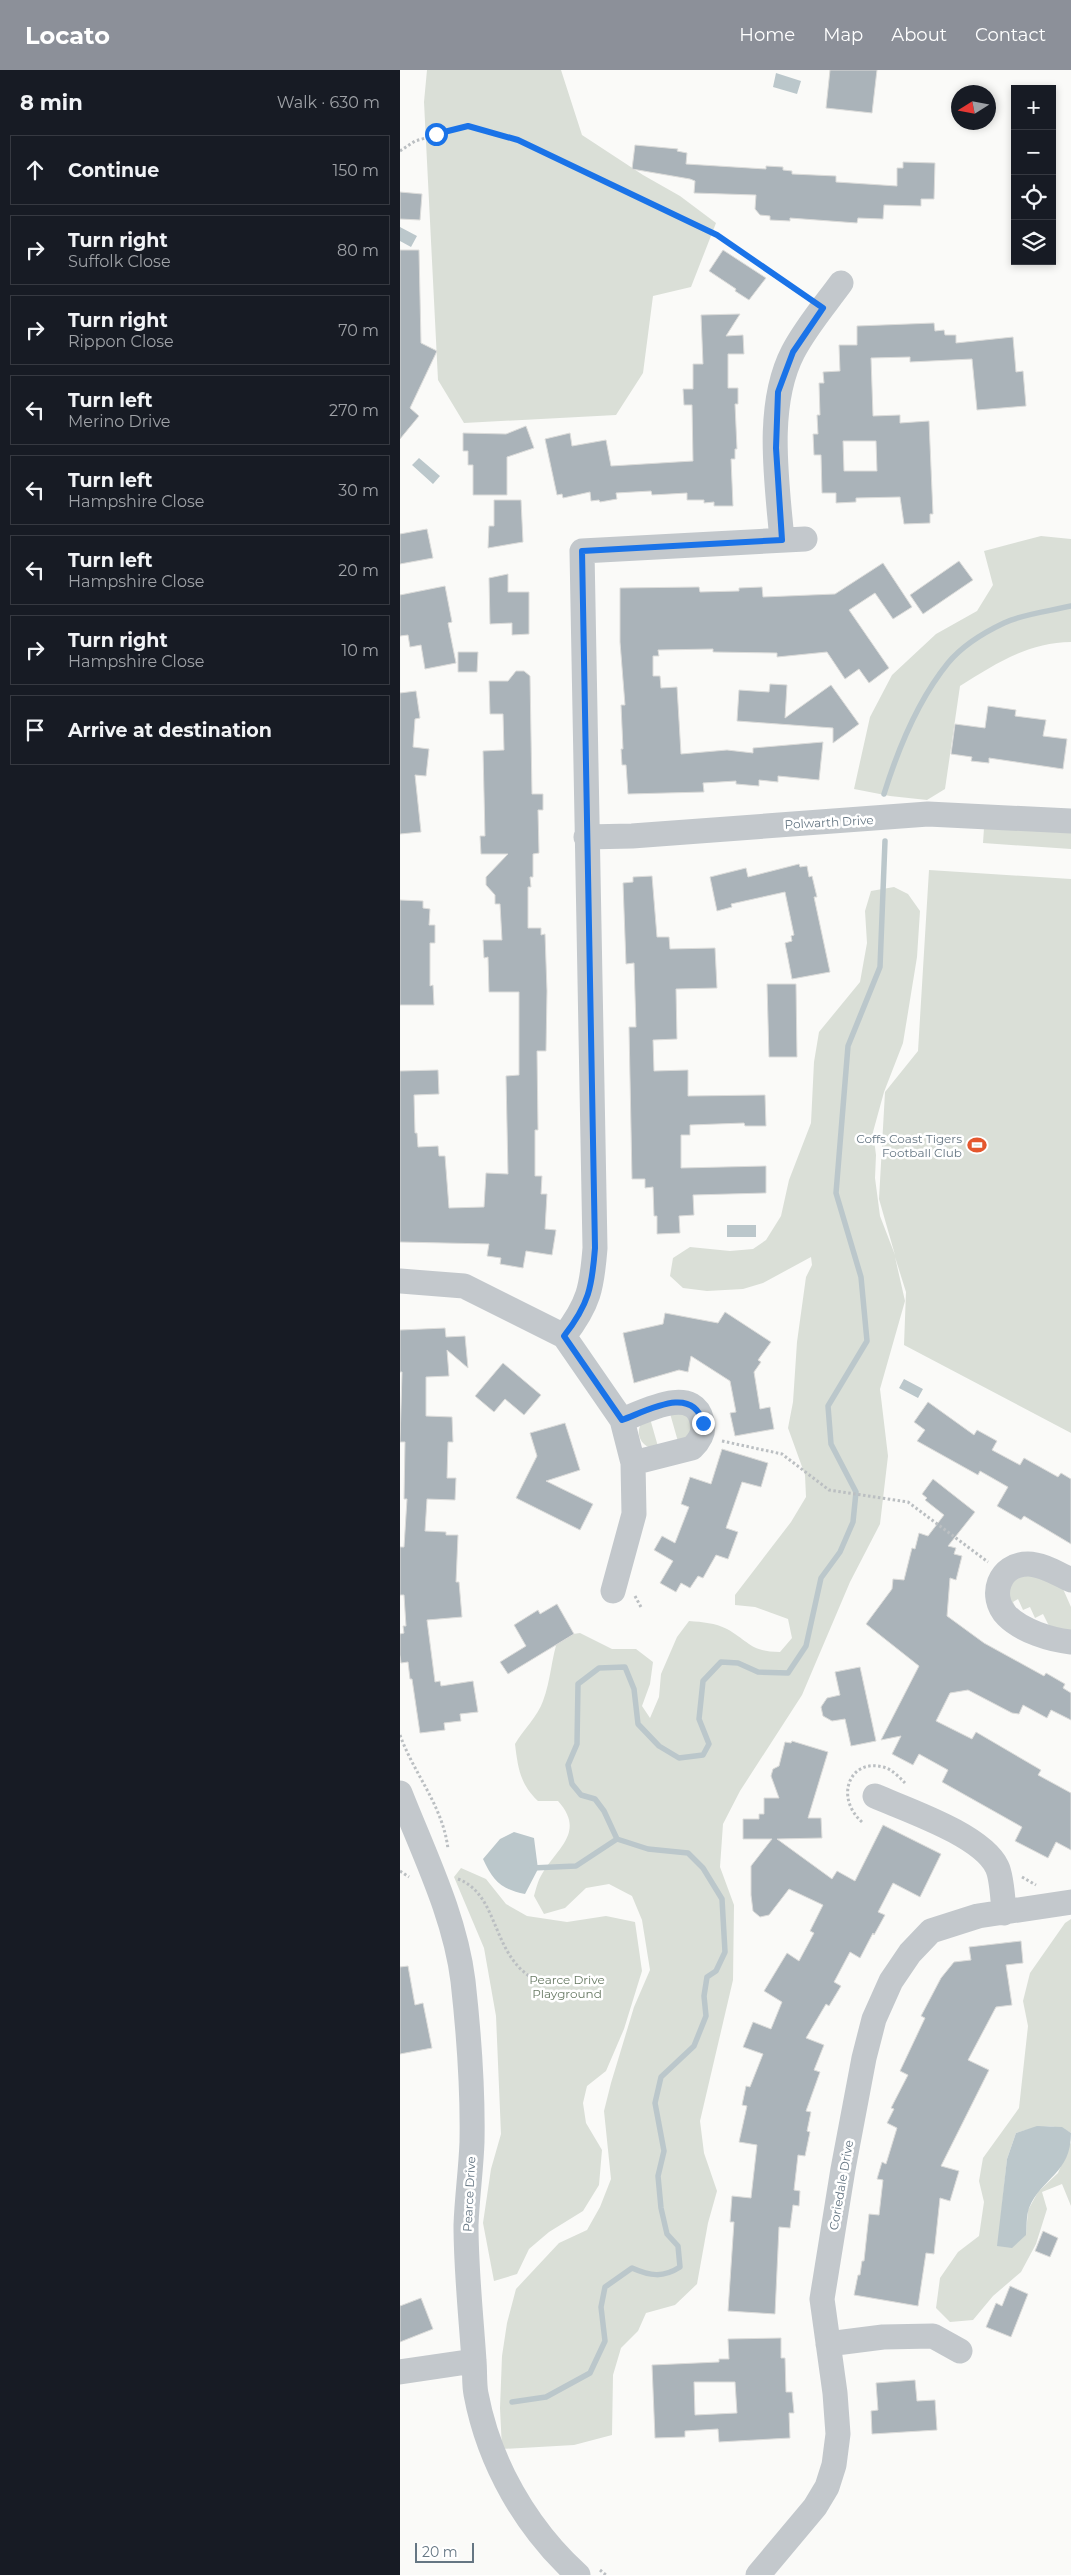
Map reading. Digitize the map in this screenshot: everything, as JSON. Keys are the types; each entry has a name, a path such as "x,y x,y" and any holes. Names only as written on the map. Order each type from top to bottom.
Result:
{"street":[{"path":"564,1336 581,1314 593,1282 595,1248 582,551 794,540 776,448 778,392 793,352 841,283"},
{"name":"Polwarth Drive","path":"586,837 641,835 928,814 1071,821"},
{"path":"400,1281 464,1286 564,1336 622,1420 633,1463 634,1514 613,1591"},
{"path":"622,1420 672,1402 684,1402 694,1406 701,1415 703,1423 699,1441 692,1448 633,1463"},
{"path":"1071,1580 1040,1566 1028,1564 1018,1565 1009,1569 997,1585 999,1605 1014,1621 1026,1628 1059,1641 1071,1642"},
{"name":"Pearce Drive","path":"400,1794 410,1847 452,1930 462,1979 470,2065 472,2141 466,2223 469,2314 476,2393 501,2469 532,2526 576,2574"},
{"path":"875,1796 949,1828 979,1846 998,1867 1004,1913"},
{"name":"Coriedale Drive","path":"758,2575 815,2507 827,2487 834,2465 838,2434 835,2393 822,2299 844,2160 874,2019 891,1981 910,1953 931,1931 957,1921 1071,1902"},
{"path":"828,2344 883,2337 933,2336 960,2351"},
{"path":"400,2372 474,2360"}],"path":[{"path":"400,152 415,141 468,126 518,140 717,235 823,308"},
{"path":"714,1439 782,1454 828,1490 908,1502 992,1566"},
{"path":"400,1735 438,1810 446,1833 448,1850"},
{"path":"454,1877 471,1884 476,1890 485,1902 506,1953 518,1968 529,1976"}],"green space":[{"path":"427,70 561,70 582,135 643,175 680,196 716,223 691,287 653,296 643,373 616,415 464,423 438,380 424,102"},
{"path":"1041,536 1071,539 1071,642 1056,643 1027,650 999,662 960,686 945,789 927,800 890,796 854,789 870,717 892,675 936,634 977,611 993,585 984,551"},
{"path":"984,828 1071,833 1071,849 983,843"},
{"path":"929,870 1071,879 1071,1433 904,1345 906,1292 895,1257 905,1301 880,1389 888,1456 880,1524 850,1582 802,1695 740,1791 723,1824 720,1867 734,1905 733,1980 700,2121 704,2153 717,2191 708,2223 697,2284 675,2305 646,2313 638,2331 621,2348 613,2375 612,2435 574,2445 502,2449 500,2408 502,2356 507,2323 516,2289 559,2243 587,2230 600,2207 611,2179 604,2111 634,2007 650,1970 642,1920 632,1896 609,1884 586,1888 565,1908 544,1914 534,1896 541,1876 566,1839 569,1831 569,1822 566,1812 558,1801 538,1801 527,1788 519,1768 515,1744 538,1712 543,1701 559,1636 580,1633 612,1649 636,1649 653,1662 650,1684 642,1706 650,1718 659,1697 661,1674 677,1637 689,1621 709,1623 722,1627 751,1645 770,1652 780,1652 792,1638 788,1619 755,1607 735,1605 735,1595 791,1522 806,1497 805,1475 788,1428 793,1402 797,1342 806,1277 812,1265 811,1257 763,1283 743,1289 707,1291 683,1288 670,1276 673,1258 690,1247 730,1251 753,1249 766,1240 781,1216 789,1180 811,1123 814,1062 819,1032 860,982 867,943 865,911 871,891 894,887 908,894 920,911 917,957 903,1043 884,1092 873,1132 876,1155 875,1178 880,1216 895,1255 879,1199 885,1092 918,1051"},
{"path":"669,1410 688,1414 693,1432 679,1445"},
{"path":"649,1415 659,1450 646,1445 639,1436 640,1425"},
{"path":"1022,1572 1060,1582 1071,1607 1071,1635 1052,1632 1043,1614 1035,1618 1030,1607 1023,1610 1018,1599 1013,1602 1020,1617 1009,1606 1008,1580"},
{"name":"Pearce Drive Playground","path":"461,1868 486,1879 506,1904 527,1916 567,1922 606,1916 635,1922 642,1971 624,2029 606,2071 587,2086 583,2103 586,2123 602,2150 599,2185 583,2211 549,2232 529,2249 517,2274 494,2281 483,2223 491,2169 501,2134 496,2016 484,1948 454,1877"},
{"path":"1071,1919 1071,2133 1057,2128 1037,2127 1016,2133 1007,2159 1000,2226 1026,2235 1028,2210 1038,2192 1058,2173 1071,2142 1071,2206 1062,2184 1042,2192 1047,2209 1036,2244 1021,2272 993,2296 973,2320 950,2322 936,2308 940,2278 958,2252 979,2236 984,2202 979,2181 983,2158 1019,2108 1028,2026 1023,2001 1030,1973 1065,1923"}],"shaded area":[{"path":"776,73 801,81 797,94 773,87"},
{"path":"400,227 417,236 411,247 400,241"},
{"path":"419,458 440,476 433,484 412,465"},
{"path":"727,1225 756,1225 756,1237 727,1237"},
{"path":"904,1379 923,1389 918,1398 899,1388"},
{"path":"514,1832 534,1838 538,1869 525,1894 510,1890 499,1883 490,1873 483,1859 500,1839"},
{"path":"1037,2126 1062,2127 1071,2133 1070,2147 1061,2167 1041,2189 1029,2208 1026,2235 1012,2248 997,2246 1007,2159 1016,2133"}],"building":[{"path":"830,70 877,70 872,113 826,108"},
{"path":"635,145 678,149 677,151 687,153 686,164 766,169 766,166 783,167 783,170 792,171 792,174 836,176 836,182 897,186 897,168 903,168 903,162 935,163 934,199 921,199 921,206 884,205 883,219 858,218 857,223 790,218 790,221 770,220 770,216 760,215 755,209 756,195 694,193 695,181 690,179 632,169"},
{"path":"400,192 422,194 420,220 400,219"},
{"path":"400,250 419,250 421,343 437,351 410,408 419,416 400,439"},
{"path":"723,250 766,278 749,300 709,271"},
{"path":"740,314 726,336 743,335 744,354 728,354 728,388 738,388 738,404 735,404 737,449 735,449 735,459 731,459 733,506 714,506 714,502 704,503 704,500 687,500 687,493 652,495 651,491 616,493 617,499 600,502 599,500 591,501 590,492 563,498 562,494 557,495 545,439 570,433 572,446 606,440 611,466 693,461 692,405 684,405 683,389 693,389 693,364 703,364 701,315"},
{"path":"934,323 935,331 944,330 945,335 956,335 956,343 1013,337 1016,372 1023,371 1026,406 977,410 972,359 910,362 910,357 871,358 873,416 900,415 900,423 929,421 933,514 930,514 930,523 904,524 900,497 856,498 856,502 836,503 836,493 822,493 821,455 814,455 813,434 818,434 817,415 820,415 819,383 824,383 823,372 840,371 839,345 857,345 857,326","holes":["843,441 876,441 877,471 844,471"]},
{"path":"526,426 534,448 507,457 507,495 473,495 473,465 468,465 468,451 463,451 463,433 506,434"},
{"path":"494,500 521,500 523,542 488,548 489,526 494,526"},
{"path":"427,529 433,558 400,564 400,534"},
{"path":"959,561 973,580 923,614 910,595"},
{"path":"883,563 912,607 893,619 875,593 849,610 889,668 869,683 859,669 845,679 827,652 777,657 777,653 713,652 713,649 658,650 659,656 653,656 653,676 660,676 661,688 677,687 681,754 727,750 753,753 753,748 823,742 819,780 778,776 778,782 759,780 759,786 736,784 736,781 703,783 704,792 628,794 626,765 622,765 621,749 623,749 621,705 625,705 620,642 620,588 699,587 700,592 739,591 739,588 762,587 763,597 835,594"},
{"path":"508,574 508,592 529,592 529,634 512,635 512,623 490,624 489,578"},
{"path":"445,586 452,622 448,623 456,663 425,669 421,645 410,647 408,635 400,636 400,595"},
{"path":"458,652 478,652 477,672 458,672"},
{"path":"516,671 524,671 530,676 532,794 543,794 543,810 538,810 539,853 533,854 533,877 530,877 531,887 528,887 528,928 541,928 541,935 545,934 547,991 546,1051 537,1051 538,1130 535,1130 535,1176 542,1176 541,1194 547,1194 545,1229 556,1230 552,1255 526,1251 523,1268 500,1264 501,1258 487,1256 489,1244 400,1242 400,1071 438,1070 439,1094 414,1095 415,1133 417,1133 418,1147 438,1146 439,1156 445,1156 449,1208 484,1207 486,1173 508,1174 506,1076 519,1075 519,992 489,992 488,957 484,958 483,940 502,940 500,904 495,904 495,895 486,885 486,877 508,854 481,854 480,836 485,836 483,751 504,750 503,714 490,714 489,681 508,681"},
{"path":"770,684 787,685 785,718 831,685 859,724 833,743 833,728 737,721 739,690 769,692"},
{"path":"416,691 420,718 415,719 413,747 429,749 426,776 415,775 421,832 400,834 400,693"},
{"path":"988,706 1016,710 1015,716 1046,720 1043,736 1067,739 1063,769 989,758 989,763 971,761 972,757 951,754 955,724 985,728"},
{"path":"799,864 800,867 807,866 809,877 812,876 817,897 814,897 830,972 792,979 785,943 792,941 791,936 794,935 785,892 731,904 732,907 717,911 710,877 746,868 748,877"},
{"path":"652,876 657,937 669,937 670,949 715,948 717,988 676,989 677,1039 653,1040 654,1071 688,1070 688,1096 765,1095 766,1126 745,1126 744,1123 690,1125 690,1135 681,1135 681,1168 766,1166 766,1193 693,1195 694,1215 679,1216 680,1233 657,1234 657,1216 654,1216 653,1187 645,1188 645,1179 632,1179 629,1027 636,1027 634,963 626,964 623,883 633,882 633,877"},
{"path":"400,900 423,901 423,908 430,909 429,925 435,925 435,943 430,943 430,986 433,985 434,1005 400,1005"},
{"path":"767,984 796,984 797,1057 769,1057"},
{"path":"725,1312 771,1342 758,1360 761,1362 754,1372 760,1409 770,1407 774,1429 735,1436 730,1413 736,1412 730,1381 691,1356 688,1372 679,1370 634,1383 623,1333 663,1324 665,1313 718,1323"},
{"path":"445,1328 446,1337 465,1336 468,1368 447,1350 449,1376 426,1377 426,1416 452,1417 453,1442 448,1442 447,1478 456,1478 455,1500 427,1499 425,1531 446,1532 446,1535 458,1535 456,1582 459,1582 462,1617 427,1620 435,1682 440,1681 441,1686 473,1681 478,1712 460,1714 461,1721 444,1723 445,1730 420,1733 408,1662 401,1663 400,1655 400,1634 404,1633 403,1626 406,1626 404,1595 400,1595 400,1547 404,1547 407,1499 404,1499 405,1442 400,1442 402,1372 400,1372 400,1330"},
{"path":"503,1363 541,1395 524,1415 505,1399 494,1412 475,1396"},
{"path":"928,1402 974,1435 977,1430 997,1441 992,1450 1020,1465 1024,1458 1058,1477 1061,1473 1071,1479 1071,1544 1024,1516 1021,1520 997,1506 1008,1487 980,1471 978,1475 917,1441 925,1430 914,1422"},
{"path":"565,1423 580,1470 546,1481 593,1504 580,1530 516,1498 537,1456 530,1433"},
{"path":"722,1449 768,1463 761,1487 742,1482 726,1528 738,1532 728,1559 716,1555 703,1578 698,1576 690,1588 681,1583 676,1592 660,1583 673,1561 654,1550 662,1536 675,1543 689,1507 681,1504 690,1477 711,1484"},
{"path":"933,1479 975,1512 948,1546 956,1548 954,1554 962,1556 956,1580 950,1578 947,1616 984,1643 1044,1676 1046,1673 1065,1684 1063,1688 1071,1693 1071,1720 1051,1710 1047,1718 1023,1705 1019,1714 1012,1713 968,1690 950,1693 936,1721 972,1739 976,1732 1041,1770 1038,1775 1071,1793 1071,1850 1056,1842 1048,1858 1015,1841 1022,1827 942,1782 948,1770 919,1754 913,1765 892,1754 901,1736 881,1740 919,1666 866,1624 892,1589 893,1579 904,1580 912,1548 915,1549 919,1533 928,1536 944,1515 925,1500 927,1498 922,1494"},
{"path":"557,1604 574,1634 508,1674 500,1662 526,1646 514,1625 538,1610 540,1614"},
{"path":"860,1667 876,1741 851,1746 845,1719 832,1721 823,1716 821,1707 827,1698 840,1695 835,1672"},
{"path":"792,1741 828,1752 808,1818 821,1818 822,1838 777,1839 832,1879 837,1871 855,1881 883,1825 941,1854 920,1897 893,1883 878,1912 885,1915 874,1935 873,1933 860,1958 850,1952 834,1982 841,1986 829,2006 826,2004 806,2038 824,2045 814,2070 820,2072 806,2111 811,2112 807,2131 810,2132 805,2156 798,2155 794,2190 800,2191 799,2206 793,2205 790,2228 779,2227 775,2314 728,2311 734,2222 730,2222 732,2196 751,2198 757,2145 739,2142 747,2106 742,2105 746,2086 750,2087 763,2054 743,2047 753,2022 771,2029 782,2002 764,1991 787,1953 799,1961 814,1933 810,1931 823,1905 789,1889 769,1915 760,1917 753,1911 751,1866 772,1839 743,1839 743,1819 759,1819 759,1814 764,1814 764,1798 779,1798 771,1776 773,1769 779,1766 785,1742 791,1743"},
{"path":"1021,1941 1023,1963 1006,1965 1012,2005 996,2007 968,2060 989,2070 941,2166 959,2171 950,2201 940,2198 934,2254 926,2253 918,2306 854,2295 862,2261 864,2261 869,2214 879,2215 883,2180 877,2179 882,2162 886,2164 897,2128 887,2123 894,2109 891,2108 908,2075 900,2071 925,2018 921,2016 941,1978 954,1962 971,1960 969,1947"},
{"path":"408,1966 415,2005 423,2003 432,2048 400,2054 400,1967"},
{"path":"1043,2231 1058,2238 1050,2257 1035,2251"},
{"path":"1010,2286 1028,2294 1011,2337 986,2327 996,2303 1002,2306"},
{"path":"421,2298 433,2329 400,2342 400,2306"},
{"path":"781,2338 781,2358 785,2358 786,2392 792,2392 794,2413 789,2413 790,2438 719,2442 718,2429 685,2431 685,2437 655,2438 652,2365 719,2362 719,2359 729,2359 728,2339","holes":["694,2382 735,2382 737,2413 695,2415"]},
{"path":"915,2380 917,2401 935,2400 937,2430 872,2434 871,2411 878,2410 876,2383"}],"waterway":[{"path":"884,794 902,743 918,709 937,677 948,663 974,640 1004,623 1028,615 1071,606"},
{"path":"512,2402 546,2397 590,2373 605,2341 601,2307 605,2287 632,2268 656,2275 668,2273 680,2267 678,2246 667,2234 661,2208 658,2176 664,2151 655,2103 661,2077 694,2046 706,2016 704,1996 707,1977 716,1971 725,1952 722,1899 703,1868 688,1853 648,1849 617,1839 604,1811 595,1799 581,1795 572,1784 568,1765 577,1744 578,1684 599,1668 625,1667 634,1689 638,1724 659,1746 679,1758 703,1755 709,1744 699,1719 703,1681 721,1662 738,1663 758,1672 788,1673 806,1646 821,1578 840,1552 853,1522 856,1492 831,1444 828,1406 867,1341 861,1277 836,1193 848,1046 880,967 885,841"},
{"path":"532,1868 576,1866 617,1839"}],"place":[{"name":"Coffs Coast Tigers Football Club","path":"977,1145"}],"route":[{"path":"436,134 468,126 518,140 631,192 717,235 823,308 793,352 778,392 776,448 782,540 582,551 595,1248 593,1282 581,1314 564,1336 622,1420 672,1402 684,1402 694,1406 701,1415 703,1423"}]}
